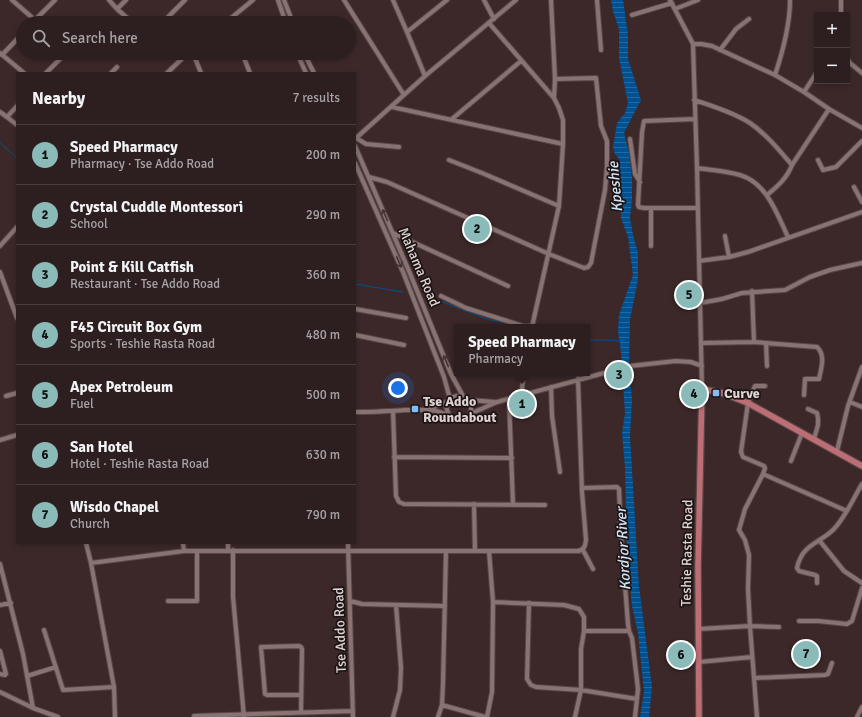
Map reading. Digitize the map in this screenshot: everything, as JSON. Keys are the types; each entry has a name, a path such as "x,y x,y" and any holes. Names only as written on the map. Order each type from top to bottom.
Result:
{"main road":[{"path":"702,388 722,393 748,403 862,466"},
{"name":"Teshie Rasta Road","path":"699,717 698,629 702,388"}],"street":[{"path":"12,0 28,16"},
{"path":"39,16 54,0"},
{"path":"109,0 124,16"},
{"path":"117,10 126,0"},
{"path":"169,16 185,0"},
{"path":"235,16 253,0"},
{"path":"278,0 284,16"},
{"path":"284,0 290,16"},
{"path":"344,0 354,16"},
{"path":"393,0 425,76"},
{"path":"407,32 447,0"},
{"path":"484,0 494,19"},
{"path":"399,147 366,144 356,139 425,76 516,0"},
{"path":"551,0 555,79 554,98"},
{"path":"596,0 601,50"},
{"path":"675,9 696,0"},
{"path":"775,75 785,44 790,11 790,0"},
{"path":"841,0 841,12"},
{"path":"632,15 671,1 692,44 697,168 702,388"},
{"path":"356,19 404,95"},
{"path":"720,50 736,28 749,20"},
{"path":"489,23 554,98 560,108 563,120 564,144 558,206 549,254 533,324"},
{"path":"16,40 1,54 23,72"},
{"path":"692,44 706,44 775,75 862,128"},
{"path":"47,72 59,60"},
{"path":"168,72 181,60"},
{"path":"195,60 200,72"},
{"path":"245,60 250,72"},
{"path":"301,60 306,72"},
{"path":"308,60 314,72"},
{"path":"452,119 522,60"},
{"path":"850,63 862,73"},
{"path":"112,72 116,67"},
{"path":"804,92 814,77"},
{"path":"369,177 387,182 549,254 584,268 588,267 591,263 599,224 605,190 607,166 607,142 601,126 596,78 555,79"},
{"path":"694,100 710,105 748,122 763,133 792,165"},
{"path":"7,117 16,107"},
{"path":"392,107 564,144"},
{"path":"767,195 782,183 792,165 829,109"},
{"path":"0,112 16,124"},
{"path":"695,119 644,121 642,132 638,204 639,207 651,208 698,208"},
{"path":"630,139 635,174 640,182"},
{"path":"818,160 823,170 836,167 862,141"},
{"name":"Mahama Road","path":"356,148 393,233 451,374 463,396"},
{"path":"449,160 558,206"},
{"name":"Mahama Road","path":"356,165 404,272 444,377 449,400"},
{"path":"697,168 740,175 750,179 767,195 788,237"},
{"path":"854,187 862,202"},
{"path":"651,208 651,246"},
{"path":"699,261 729,257 748,252 862,212"},
{"path":"0,246 16,227"},
{"path":"393,233 508,286"},
{"path":"725,236 729,257"},
{"path":"700,303 752,291 785,290 823,272 862,263"},
{"path":"0,272 16,311"},
{"path":"752,291 754,342"},
{"path":"441,296 466,308 517,324"},
{"path":"356,309 406,318"},
{"path":"356,335 404,345"},
{"path":"702,343 754,342 817,347 822,355 819,379 805,379 804,395"},
{"path":"766,343 767,366"},
{"path":"590,376 615,369 646,364 686,361 702,366"},
{"path":"837,451 850,402 862,367"},
{"path":"521,396 524,376"},
{"path":"356,412 428,410 444,413 458,420 463,420 470,414 497,402 589,376"},
{"path":"91,563 184,551 582,550 586,546 586,540 582,488 578,379"},
{"path":"757,717 748,589 749,555 745,540 739,530 745,509 765,468 764,466 741,455 748,403 756,386 765,386"},
{"path":"551,387 552,416 560,472"},
{"path":"6,396 16,393"},
{"path":"428,410 458,395 469,400 497,402"},
{"path":"509,399 513,504"},
{"path":"449,400 446,409 450,416"},
{"path":"469,400 471,405 470,414"},
{"path":"850,402 862,407"},
{"path":"808,409 817,413 818,418 814,439"},
{"path":"393,411 396,496 399,502 404,504 545,505"},
{"path":"791,461 802,433"},
{"path":"0,440 16,435"},
{"path":"394,457 512,458"},
{"path":"763,474 847,511"},
{"path":"817,583 817,576 815,574 799,571 797,568 802,554 833,530 847,511 862,484"},
{"path":"582,488 617,487 619,489 629,631 632,638 638,689 635,717"},
{"path":"474,504 475,551"},
{"path":"819,540 844,571 862,583"},
{"path":"86,544 114,687 116,717"},
{"path":"183,544 184,551"},
{"path":"228,544 231,550 233,597 244,715"},
{"name":"Tse Addo Road","path":"348,544 353,717"},
{"path":"582,550 593,569"},
{"path":"168,601 197,601 197,551"},
{"path":"438,717 442,705 446,551"},
{"path":"442,705 486,717 492,692 493,602 489,551"},
{"path":"0,564 11,603 28,676 33,708"},
{"path":"799,621 850,623 852,621 862,588"},
{"path":"350,601 362,604 445,606"},
{"path":"493,602 564,605 579,608 584,617 584,631 581,650 581,690 575,717"},
{"path":"0,605 11,603"},
{"path":"529,603 527,679 531,685 536,687 581,690 637,699"},
{"path":"392,717 400,690 401,668 396,605"},
{"path":"698,629 750,626 779,627"},
{"path":"44,630 63,690 114,687"},
{"path":"584,631 629,631"},
{"path":"301,695 265,694 261,647 301,647 301,695 301,713"},
{"path":"0,651 6,674 0,674"},
{"path":"699,662 752,658"},
{"path":"755,678 825,675 828,674 832,663"},
{"path":"28,676 56,667"},
{"path":"0,692 33,708 58,717"},
{"path":"857,717 862,707"},
{"path":"194,716 353,711"}],"water":[{"path":"611,0 623,0 628,35 628,59 641,100 624,133 629,153 632,179 630,218 638,253 638,280 630,319 629,371 632,399 630,437 639,586 652,687 649,717 640,717 644,692 638,633 632,606 627,551 625,467 622,433 625,413 621,352 618,331 619,315 633,275 628,237 621,218 620,160 615,154 613,147 617,123 625,113 628,103 619,58 619,29"}],"waterway":[{"path":"0,143 16,157"},
{"path":"356,284 403,292"},
{"path":"427,296 487,319 510,324"},
{"path":"590,340 620,341"}],"place":[{"name":"Crystal Cuddle Montessori","path":"477,229"},
{"name":"Apex Petroleum","path":"689,295"},
{"name":"Point & Kill Catfish","path":"619,375"},
{"name":"Curve","path":"716,393"},
{"name":"F45 Circuit Box Gym","path":"694,394"},
{"name":"Speed Pharmacy","path":"522,404"},
{"name":"Tse Addo Roundabout","path":"415,409"},
{"name":"Wisdo Chapel","path":"806,654"},
{"name":"San Hotel","path":"681,655"}],"water label":[{"name":"Kpeshie","path":"615,187"},
{"name":"Kordjor River","path":"623,549"}]}
